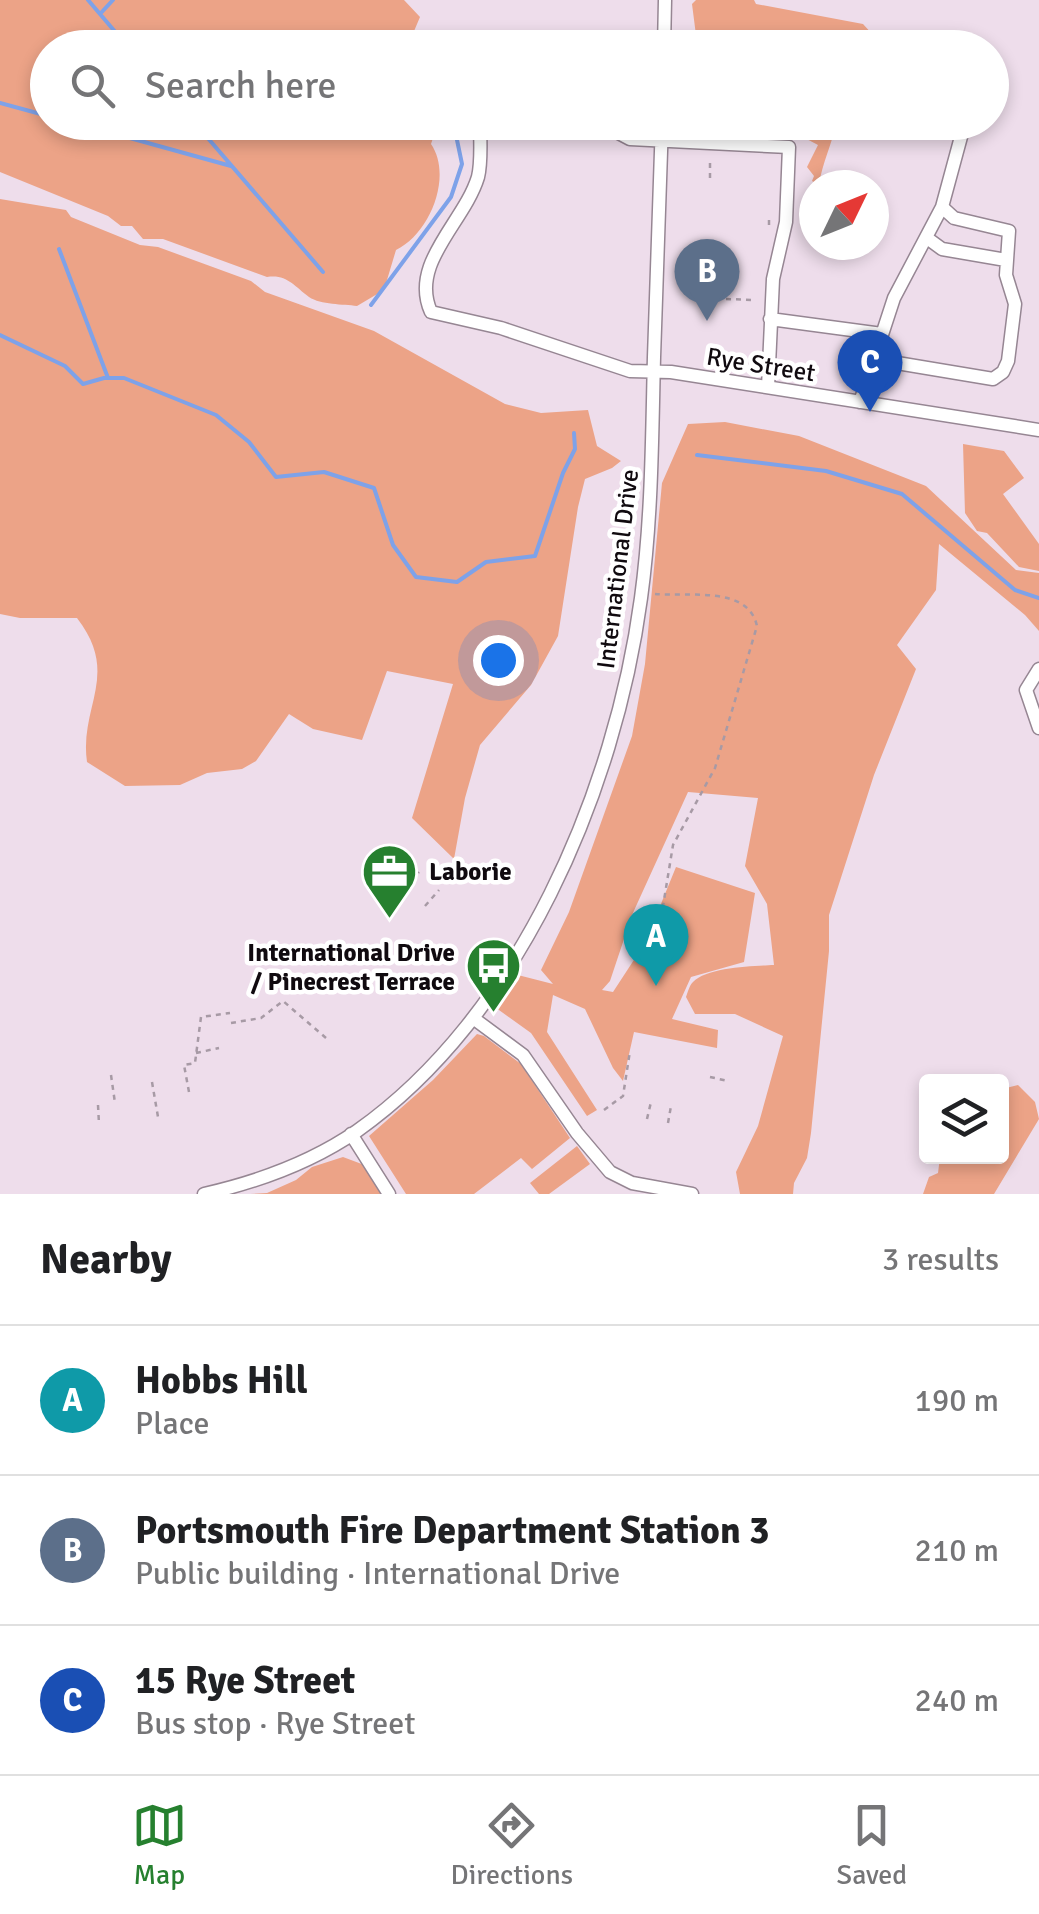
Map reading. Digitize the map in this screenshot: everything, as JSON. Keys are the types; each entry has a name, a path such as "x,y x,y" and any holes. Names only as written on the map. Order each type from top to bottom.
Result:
{"street":[{"path":"664,30 665,0"},
{"name":"Rye Street","path":"479,140 478,177 425,275 424,295 431,312 501,328 630,371 1039,430"},
{"path":"646,140 789,146 786,222 772,279 768,388"},
{"path":"860,402 894,298 942,207 961,140"},
{"name":"International Drive","path":"204,1194 262,1178 352,1134 417,1081 473,1018 530,930 569,851 591,797 625,685 642,592 653,458 662,141"},
{"path":"874,359 993,379 1004,372 1015,304 1007,284 1009,230 954,218 942,207"},
{"path":"927,238 942,249 1006,260"},
{"path":"770,319 882,334"},
{"path":"1039,669 1026,690 1039,728"},
{"path":"473,1018 523,1055 580,1138 610,1172 632,1182 692,1194"},
{"path":"352,1134 389,1194"}],"path":[{"path":"710,162 710,178"},
{"path":"769,225 770,218"},
{"path":"726,300 754,300"},
{"path":"642,592 738,600 753,613 757,626 715,768 672,845 657,943"},
{"path":"405,888 418,872"},
{"path":"426,906 439,890"},
{"path":"231,1023 262,1018 283,1002 326,1038"},
{"path":"189,1092 184,1065 195,1063 201,1017 230,1013"},
{"path":"194,1054 219,1048"},
{"path":"604,1110 625,1094 630,1051"},
{"path":"111,1075 114,1104"},
{"path":"710,1077 728,1081"},
{"path":"152,1082 158,1117"},
{"path":"648,1119 651,1102"},
{"path":"98,1106 99,1124"},
{"path":"668,1123 671,1106"}],"shaded area":[{"path":"0,0 404,0 420,17 414,30 30,30 30,140 432,140 440,172 428,218 396,250 384,290 357,306 320,302 285,279 267,277 163,239 143,239 132,226 121,226 108,216 0,172"},
{"path":"696,0 754,0 756,4 863,24 868,30 695,30 692,4"},
{"path":"809,140 831,140 822,170 807,167 818,145"},
{"path":"0,199 66,210 71,217 140,245 158,247 251,281 265,292 374,331 505,404 541,413 588,410 597,446 621,461 585,479 558,636 531,685 480,745 454,859 412,818 453,684 387,671 362,740 313,729 289,714 256,761 242,769 207,773 180,785 125,786 87,762 88,724 97,674 90,638 77,618 0,614"},
{"path":"725,422 799,436 926,486 1016,570 1039,573 1039,631 939,544 936,590 897,645 916,669 874,775 829,915 811,1133 807,1158 794,1183 793,1194 740,1194 736,1172 758,1126 783,1036 735,1014 695,1014 686,997 693,982 709,973 774,965 767,904 745,866 758,798 688,792 632,915 610,981 602,990 613,992 645,943 676,867 755,893 744,962 691,977 672,1019 718,1030 717,1048 634,1032 623,1081 585,1009 553,995 547,1032 597,1110 587,1116 531,1033 492,1005 510,973 553,984 541,970 569,912 632,736 645,664 662,483 688,424"},
{"path":"963,444 1004,451 1024,478 1003,494 1039,544 1039,571 1019,567 987,533 977,531 965,513"},
{"path":"477,1034 521,1064 570,1138 532,1169 521,1158 474,1194 406,1194 369,1136 433,1080"},
{"path":"1018,1085 1035,1102 1039,1119 994,1194 923,1194 929,1177 938,1173 939,1164 1009,1164 1009,1087"},
{"path":"577,1146 590,1164 549,1194 539,1194 530,1183"},
{"path":"343,1157 367,1166 385,1194 250,1194 267,1193 296,1180 312,1167"}],"waterway":[{"path":"88,0 114,30"},
{"path":"100,14 113,0"},
{"path":"0,103 30,111"},
{"path":"137,140 231,166"},
{"path":"209,140 323,272"},
{"path":"371,305 451,197 462,164 457,140"},
{"path":"59,249 108,378"},
{"path":"0,335 65,366 83,384 124,378 216,415 249,442 276,477 324,472 374,488 393,545 416,577 457,582 486,562 535,556 575,449 574,433"},
{"path":"697,455 826,471 902,494 1015,590 1039,598"}],"place":[{"name":"Portsmouth Fire Department Station 3","path":"707,321"},
{"name":"15 Rye Street","path":"870,412"},
{"name":"Laborie","path":"390,920"},
{"name":"Hobbs Hill","path":"656,986"},
{"name":"International Drive / Pinecrest Terrace","path":"494,1015"}]}
